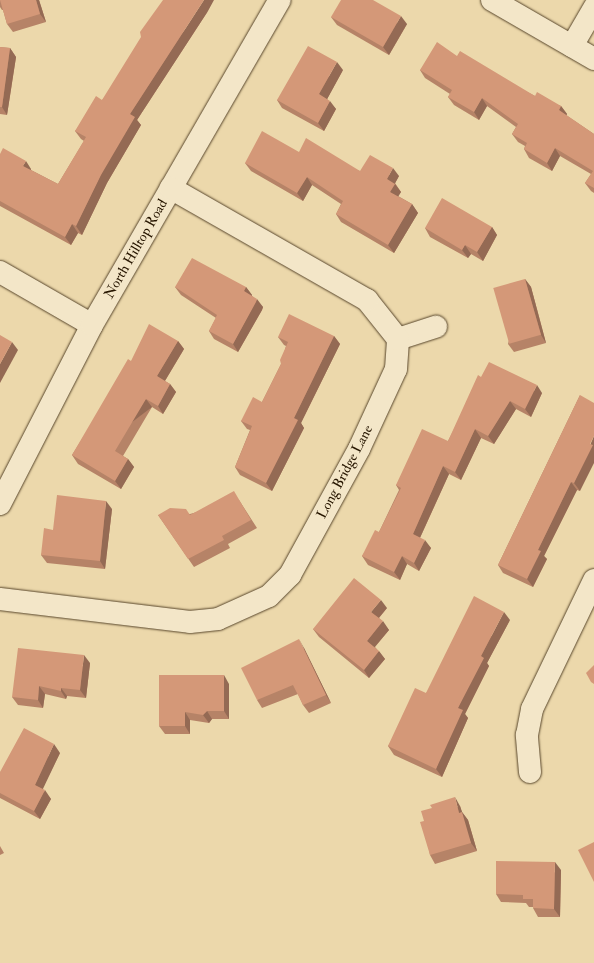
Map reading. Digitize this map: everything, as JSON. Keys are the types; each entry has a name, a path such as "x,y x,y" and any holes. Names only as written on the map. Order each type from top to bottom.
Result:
{"street":[{"name":"North Hilltop Road","path":"0,504 92,325 280,0"},
{"path":"492,0 594,59"},
{"path":"572,46 594,8"},
{"path":"171,188 367,300 398,339 436,327"},
{"path":"0,272 92,325"},
{"name":"Long Bridge Lane","path":"0,599 190,622 218,619 269,596 290,575 358,449 396,369 398,339"},
{"path":"530,772 527,735 532,709 594,580"}],"building":[{"path":"0,0 36,0 40,14 7,24"},
{"path":"163,0 204,0 130,114 135,117 101,175 76,226 72,224 65,237 0,201 0,154 3,148 26,161 23,166 58,184 86,137 75,131 96,96 102,100 141,37 140,32"},
{"path":"341,0 373,0 401,16 383,47 331,17"},
{"path":"437,42 457,56 460,51 535,96 537,92 561,106 559,110 594,134 594,188 585,183 593,171 555,148 547,163 524,149 527,143 512,134 518,124 482,98 474,112 448,97 452,90 420,70"},
{"path":"308,46 337,62 319,94 330,101 318,123 277,100"},
{"path":"0,47 10,48 2,107 0,107"},
{"path":"262,131 299,152 306,138 360,171 370,155 393,168 387,179 395,184 390,192 412,204 388,245 336,214 343,201 307,177 297,193 245,163"},
{"path":"442,198 492,227 477,252 465,245 462,250 425,228"},
{"path":"192,258 246,287 244,291 257,299 233,344 209,331 217,315 175,287"},
{"path":"525,279 541,335 509,344 493,288"},
{"path":"289,314 334,336 294,418 298,420 266,483 235,467 252,426 241,421 253,397 262,402 281,364 280,360 288,342 278,337"},
{"path":"149,324 178,341 157,376 170,384 158,406 146,399 115,451 128,459 115,481 72,455 128,359 131,361"},
{"path":"0,335 12,342 0,364"},
{"path":"489,362 537,385 525,409 510,401 488,436 475,429 455,472 443,466 413,534 425,540 414,563 402,556 394,572 362,556 375,530 379,532 401,488 396,485 422,429 448,441 478,375 481,377"},
{"path":"580,395 594,403 594,436 590,444 593,445 574,483 571,482 538,550 541,551 527,579 498,565"},
{"path":"234,491 251,520 222,536 224,540 188,559 158,515 170,508 186,509 190,515"},
{"path":"57,495 106,501 100,561 41,555 44,528 53,530"},
{"path":"354,578 381,600 371,612 383,621 367,641 379,651 364,670 313,629"},
{"path":"474,596 504,612 481,656 484,658 458,708 463,710 436,769 388,746 415,688 426,693"},
{"path":"299,639 326,695 303,705 293,685 257,700 241,668"},
{"path":"18,648 84,655 80,690 61,688 61,691 39,686 38,700 12,697"},
{"path":"594,665 594,684 591,682 586,673"},
{"path":"159,675 224,675 224,711 207,711 203,715 185,712 185,726 159,726"},
{"path":"24,728 54,744 35,785 45,790 34,811 0,793 0,772"},
{"path":"455,797 459,813 462,812 471,843 430,855 420,822 424,821 421,811 432,808 430,805"},
{"path":"594,842 594,882 578,850"},
{"path":"496,861 555,862 554,909 533,908 533,899 523,899 523,895 496,894"}]}
